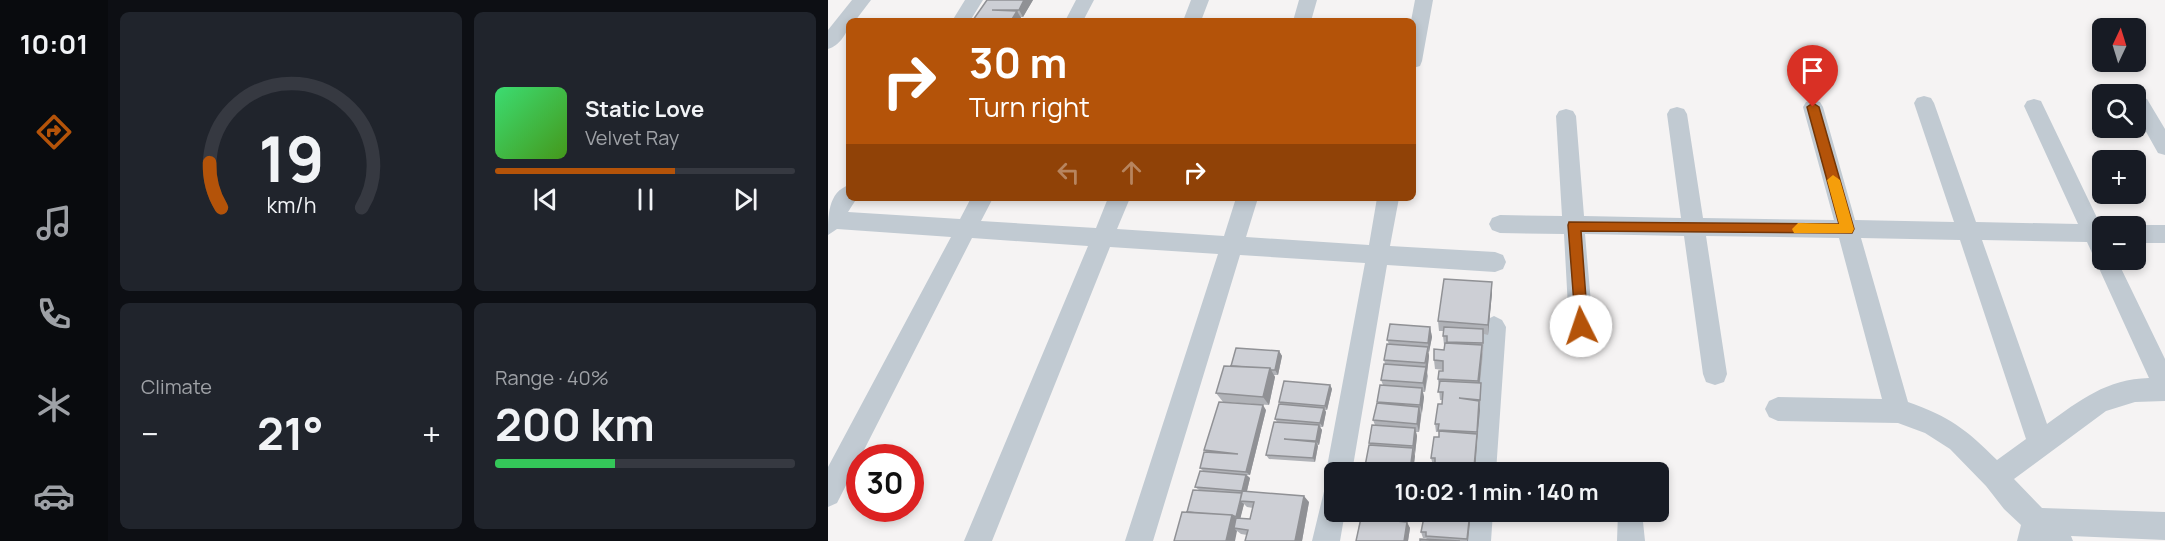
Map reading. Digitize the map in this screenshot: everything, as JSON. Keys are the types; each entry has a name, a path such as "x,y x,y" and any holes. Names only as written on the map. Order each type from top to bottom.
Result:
{"street":[{"path":"848,18 861,0"},
{"path":"963,18 975,0"},
{"path":"1076,18 1085,0"},
{"path":"1193,18 1200,0"},
{"path":"1303,18 1308,0"},
{"path":"1416,44 1424,0"},
{"path":"828,44 846,20"},
{"path":"1924,103 1970,231 2041,444"},
{"path":"2034,106 2092,224"},
{"path":"1813,107 1898,411"},
{"path":"1677,114 1715,374"},
{"path":"2146,114 2165,147"},
{"path":"1566,116 1581,326"},
{"path":"829,222 846,197"},
{"path":"828,495 980,201"},
{"path":"978,541 1118,201"},
{"path":"1139,541 1245,201"},
{"path":"1340,462 1387,201"},
{"path":"829,222 966,228 1495,262"},
{"path":"1500,224 1970,231 2092,239"},
{"path":"2146,234 2165,234"},
{"path":"1995,477 2099,401 2135,390 2165,387 2111,270"},
{"path":"1484,462 1494,327"},
{"path":"1778,409 1898,411 1933,423 1959,440 1995,477 2034,531 2060,541"},
{"path":"1326,541 1329,522"},
{"path":"1478,541 1479,522"},
{"path":"1630,522 1631,541"},
{"path":"2034,531 2165,526"}],"building":[{"path":"987,0 1024,0 1019,10 992,10 1017,11 1013,18 974,18"},
{"path":"1444,279 1492,282 1488,325 1438,321"},
{"path":"1390,324 1430,327 1428,343 1387,340"},
{"path":"1444,327 1483,329 1483,343 1447,342 1447,336 1443,336"},
{"path":"1445,343 1482,345 1478,381 1438,379 1439,371 1443,371 1443,361 1434,360 1434,349 1444,350"},
{"path":"1387,344 1428,347 1425,363 1384,360"},
{"path":"1236,348 1279,351 1275,370 1231,366"},
{"path":"1384,364 1426,367 1423,383 1381,380"},
{"path":"1224,366 1270,368 1263,397 1216,393"},
{"path":"1284,381 1330,385 1325,406 1279,402"},
{"path":"1440,381 1481,383 1480,400 1459,398 1479,401 1477,432 1438,430 1439,424 1435,424 1438,404 1442,404 1443,392 1438,392"},
{"path":"1380,385 1422,388 1420,405 1377,402"},
{"path":"1219,402 1263,405 1246,472 1200,468 1204,452 1238,454 1204,450"},
{"path":"1377,403 1419,407 1417,424 1373,420"},
{"path":"1279,404 1324,408 1320,423 1275,419"},
{"path":"1274,422 1319,425 1316,441 1284,439 1316,442 1313,458 1266,455"},
{"path":"1372,425 1415,428 1413,446 1369,443"},
{"path":"1439,431 1477,434 1474,462 1435,462 1435,458 1431,458 1434,437 1439,437"},
{"path":"1369,445 1413,448 1411,462 1366,462"},
{"path":"1200,471 1246,475 1242,491 1195,487"},
{"path":"1193,490 1242,493 1236,517 1187,512"},
{"path":"1242,491 1304,496 1295,541 1245,541 1248,530 1234,528 1236,518 1250,519 1254,502 1240,501"},
{"path":"1182,512 1232,515 1226,541 1174,541"},
{"path":"1360,522 1407,522 1404,541 1356,541"},
{"path":"1423,522 1469,522 1467,539 1426,536 1426,532 1421,532"},
{"path":"1420,539 1460,541 1420,541"}],"slow traffic":[{"path":"1798,229 1847,229 1833,180"}],"route":[{"path":"1581,326 1574,225 1847,229 1813,107"}]}
